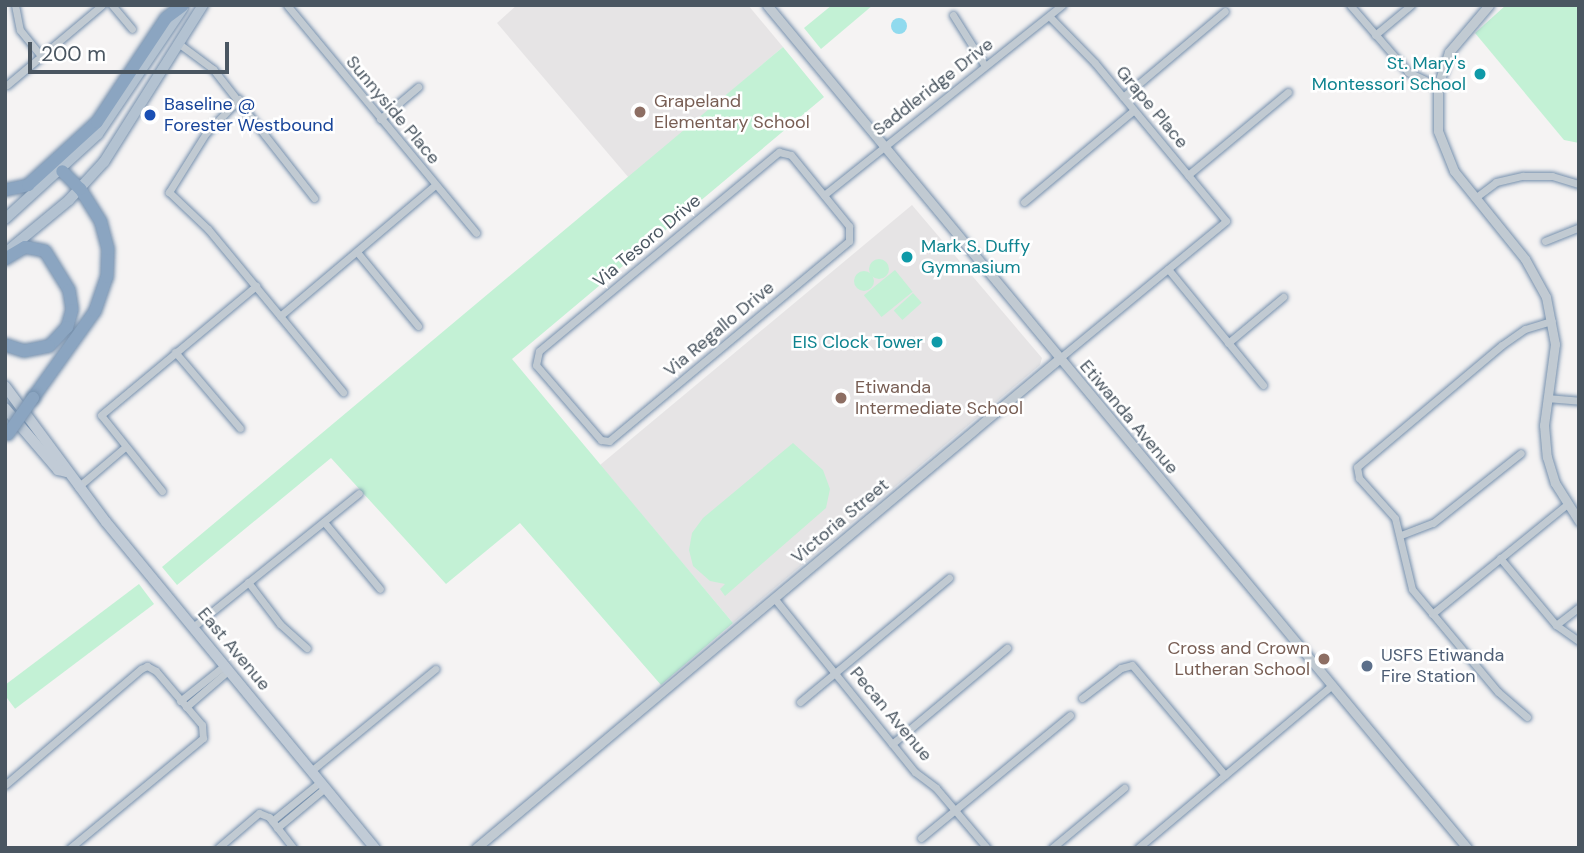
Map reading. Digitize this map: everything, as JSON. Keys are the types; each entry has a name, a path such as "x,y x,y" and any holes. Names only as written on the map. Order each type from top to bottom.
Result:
{"highway":[{"path":"5,190 28,185 97,122 166,18 184,5"},
{"path":"7,436 95,311 107,277 106,237 80,189 62,171"},
{"path":"5,259 26,247 45,251 64,281 72,310 67,327 49,346 24,351 5,345"}],"main road":[{"path":"5,219 62,171 125,99 184,5"},
{"path":"5,253 80,189 122,138 203,5"},
{"name":"East Avenue","path":"5,386 66,463 67,472 78,487 375,848"},
{"name":"East Avenue","path":"5,408 58,470 67,472"}],"street":[{"path":"15,5 20,30 41,56"},
{"path":"7,85 102,5"},
{"name":"Sunnyside Place","path":"287,5 475,233"},
{"name":"Etiwanda Avenue","path":"767,5 1467,848"},
{"name":"Saddleridge Drive","path":"824,195 984,64 1050,17 1062,5"},
{"path":"1350,5 1408,72 1437,86"},
{"path":"1375,35 1411,5"},
{"path":"1489,5 1460,35 1437,86 1436,110 1444,151 1475,198 1525,258 1546,297 1555,344 1547,398 1547,457 1566,505 1579,521"},
{"path":"114,6 132,29"},
{"path":"1124,97 1225,11"},
{"path":"953,15 984,64"},
{"name":"Grape Place","path":"1050,17 1124,97 1226,221"},
{"path":"178,43 202,59 239,99 314,198"},
{"path":"380,119 418,87"},
{"path":"1188,175 1288,92"},
{"path":"239,99 206,133 169,192 208,229 343,391"},
{"path":"1024,202 1134,110"},
{"name":"Via Tesoro Drive","path":"601,440 536,365 535,358 781,151 791,155 824,195"},
{"path":"1475,198 1496,182 1523,176 1552,176 1579,184"},
{"path":"280,316 435,185"},
{"name":"Via Regallo Drive","path":"601,440 609,441 852,234 824,195"},
{"name":"Victoria Street","path":"476,848 1226,221"},
{"path":"1545,241 1579,227"},
{"path":"357,252 418,326"},
{"path":"1168,269 1263,385"},
{"path":"162,491 101,415 256,286"},
{"path":"1228,342 1283,297"},
{"path":"1527,717 1499,692 1412,589 1395,518 1359,478 1357,467 1502,345 1525,329 1552,321"},
{"path":"176,352 240,428"},
{"path":"1547,398 1579,401"},
{"path":"78,487 125,447"},
{"path":"1401,535 1433,523 1521,453"},
{"path":"192,627 359,493"},
{"path":"1432,614 1566,505"},
{"path":"324,522 380,589"},
{"path":"1500,558 1556,625 1579,641"},
{"path":"800,702 949,578"},
{"path":"248,582 280,624 307,649"},
{"name":"Pecan Avenue","path":"774,598 892,744 987,848"},
{"path":"1556,625 1579,607"},
{"path":"892,744 1007,648"},
{"path":"1082,698 1121,668 1132,665 1225,775"},
{"path":"5,785 141,669 151,667 205,732 198,743 70,848"},
{"path":"183,704 227,667"},
{"path":"311,771 435,669"},
{"path":"1138,848 1332,685"},
{"path":"921,838 1070,715"},
{"path":"274,825 322,785"},
{"path":"1052,848 1124,788"},
{"path":"218,848 259,813 274,825 293,848"}],"shaded area":[{"name":"Grapeland Elementary School","path":"517,5 748,5 783,47 629,178 497,23"},
{"name":"Etiwanda Intermediate School","path":"912,205 1042,358 1040,365 733,623 600,465"}],"green space":[{"path":"832,5 873,5 821,49 804,28"},
{"path":"1506,5 1579,5 1579,143 1564,140 1475,33"},
{"path":"783,47 824,97 512,359 733,623 661,685 520,523 446,584 331,458 177,585 162,567"},
{"path":"879,259 886,262 889,269 886,276 879,279 872,276 869,269 872,262"},
{"path":"895,270 913,292 882,317 864,295"},
{"path":"864,271 871,274 874,281 871,288 864,291 857,288 854,281 857,274"},
{"path":"913,293 922,303 902,320 894,310"},
{"path":"793,443 823,470 830,489 826,508 725,596 720,589 725,584 710,581 693,566 689,550 692,533 703,518"},
{"path":"139,584 154,604 15,709 5,695 5,685"}],"water":[{"path":"899,18 907,26 899,34 891,26"}],"place":[{"name":"St. Mary's Montessori School","path":"1480,74"},
{"name":"Grapeland Elementary School","path":"640,112"},
{"name":"Baseline @ Forester Westbound","path":"150,115"},
{"name":"Mark S. Duffy Gymnasium","path":"907,257"},
{"name":"EIS Clock Tower","path":"937,342"},
{"name":"Etiwanda Intermediate School","path":"841,398"},
{"name":"Cross and Crown Lutheran School","path":"1324,659"},
{"name":"USFS Etiwanda Fire Station","path":"1367,666"}]}
